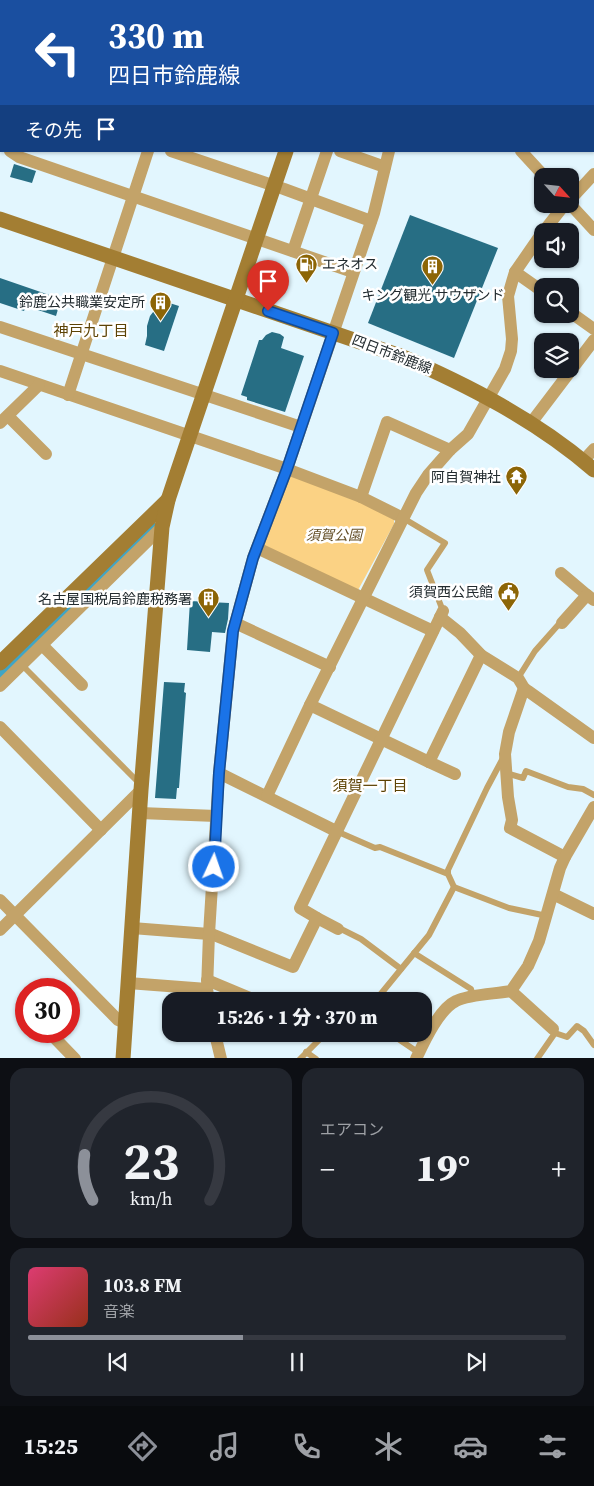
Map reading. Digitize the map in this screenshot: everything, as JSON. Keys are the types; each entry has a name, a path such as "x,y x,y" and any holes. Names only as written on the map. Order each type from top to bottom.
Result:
{"street":[{"path":"12,152 19,157 353,272"},
{"path":"68,395 148,152"},
{"path":"174,152 371,221"},
{"path":"122,1058 162,527 168,500 286,152"},
{"path":"293,251 327,152"},
{"path":"343,152 385,166"},
{"path":"128,983 208,990 209,933 216,816 233,631 253,558 287,469 371,221 389,152"},
{"path":"522,152 537,168"},
{"path":"579,192 592,180"},
{"path":"550,223 558,213"},
{"path":"578,213 594,230"},
{"name":"四日市鈴鹿線","path":"0,219 398,355 489,398 531,423 589,466"},
{"path":"267,796 403,518 428,475 450,450 468,434 505,369 511,350 512,339 508,296 515,272 534,245"},
{"path":"515,272 534,286"},
{"path":"579,317 593,326"},
{"path":"0,327 301,428"},
{"path":"531,423 594,340"},
{"path":"0,371 287,469 361,497 403,518"},
{"path":"39,385 4,419 46,454"},
{"path":"361,497 387,422 450,450"},
{"path":"589,466 594,450"},
{"path":"0,663 168,500"},
{"path":"0,686 162,527"},
{"path":"257,548 433,631"},
{"path":"561,573 591,597 562,623"},
{"path":"338,929 300,908 442,614 481,655 594,738"},
{"path":"235,623 330,667"},
{"path":"42,645 82,685"},
{"path":"428,762 481,655"},
{"path":"521,683 505,754 508,798 512,820 510,828 565,858"},
{"path":"310,705 455,774"},
{"path":"0,726 101,830"},
{"path":"219,773 336,831"},
{"path":"0,930 141,788"},
{"path":"418,1056 434,1024 447,1008 456,1001 511,991 528,966 533,954 565,858 594,807"},
{"path":"140,813 216,816"},
{"path":"553,894 594,914"},
{"path":"0,900 118,1020 126,1022"},
{"path":"132,928 209,933 293,967 317,918"},
{"path":"511,991 554,1031"},
{"path":"218,1042 221,1058"},
{"path":"60,1043 75,1058"}],"lane":[{"path":"403,518 445,543 427,570 442,614"},
{"path":"521,683 536,651 559,624 562,623"},
{"path":"22,665 141,788"},
{"path":"505,754 465,832 448,870 448,874 454,887 509,908 547,916"},
{"path":"506,773 523,778 526,771 568,786 583,789 594,795"},
{"path":"336,831 375,848 380,847 448,874"},
{"path":"382,992 429,935 454,887"},
{"path":"338,929 361,939 401,969"},
{"path":"414,953 470,989 473,997"},
{"path":"537,1058 554,1031 567,1037 577,1026 584,1031 594,1045"},
{"path":"300,1058 317,1042"},
{"path":"400,1042 418,1056"},
{"path":"306,1052 316,1058"}],"green space":[{"name":"須賀公園","path":"293,475 349,497 394,518 394,524 357,592 265,546 263,542 287,479"}],"building":[{"path":"14,164 36,171 32,183 10,177"},
{"name":"キング観光 サウザンド","path":"410,215 498,248 454,358 368,323"},
{"path":"0,278 61,299 56,316 26,306 24,311 0,303"},
{"name":"鈴鹿公共職業安定所","path":"160,300 179,306 164,351 145,345 150,316"},
{"path":"272,332 284,337 281,348 304,356 285,412 247,400 247,397 241,395 259,340 262,340"},
{"name":"名古屋国税局鈴鹿税務署","path":"190,601 229,603 225,633 212,632 210,652 187,650"},
{"path":"164,682 185,683 184,692 186,693 179,788 177,788 176,799 155,798"}],"waterway":[{"path":"0,674 149,531"}],"place":[{"name":"エネオス","path":"306,283"},
{"name":"キング観光 サウザンド","path":"433,286"},
{"name":"鈴鹿公共職業安定所","path":"161,321"},
{"name":"阿自賀神社","path":"517,496"},
{"name":"須賀西公民館","path":"509,611"},
{"name":"名古屋国税局鈴鹿税務署","path":"208,618"}],"district":[{"name":"神戸九丁目","path":"91,331"},
{"name":"須賀一丁目","path":"370,786"}],"route":[{"path":"214,867 219,773 233,631 253,558 287,469 333,333 268,311"}]}
